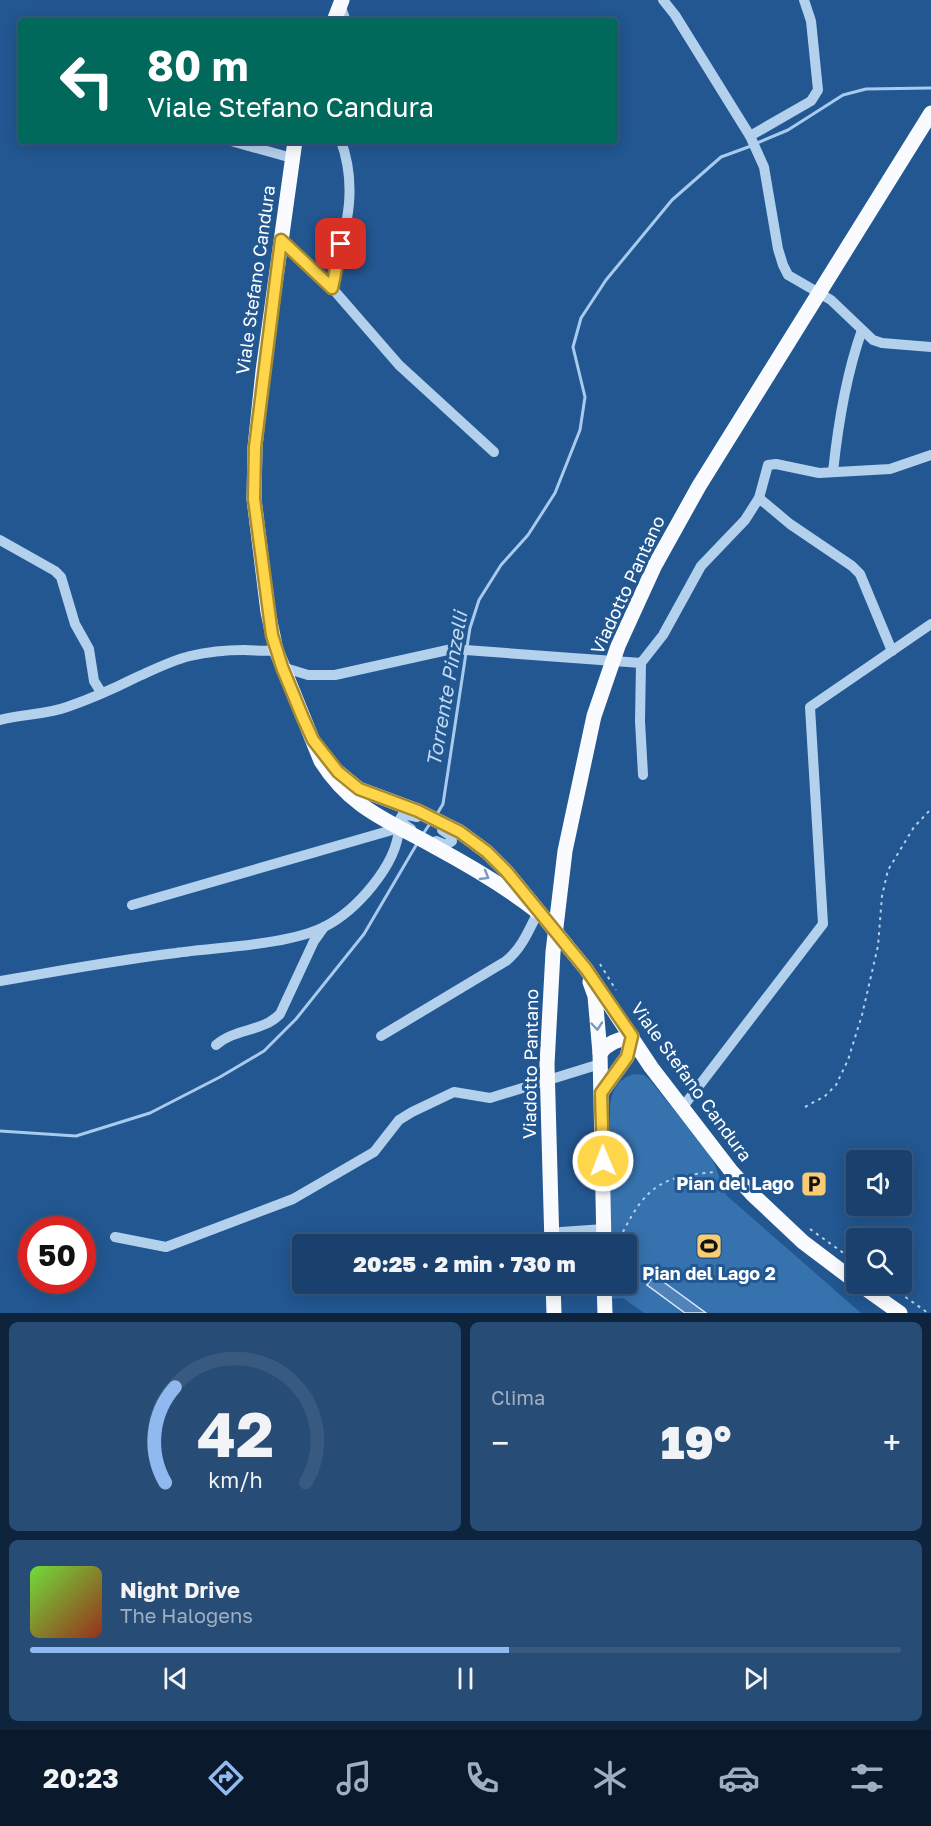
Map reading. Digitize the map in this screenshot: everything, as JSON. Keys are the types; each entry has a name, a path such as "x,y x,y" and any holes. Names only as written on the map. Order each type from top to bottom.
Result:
{"main road":[{"path":"335,18 341,2"},
{"name":"Viadotto Pantano","path":"556,1234 547,1064 553,952 565,851 594,716 618,646 655,565 763,381 931,113"},
{"name":"Viale Stefano Candura","path":"294,144 263,371 254,471 256,522 268,612 276,650 326,769 345,792 365,809 421,837 498,883 537,912"},
{"name":"Viale Stefano Candura","path":"313,740 338,772 359,789 460,832 487,852 506,871 537,912 586,969 651,1067 731,1171 803,1242 846,1274"},
{"path":"586,969 595,996 600,1058 604,1234"},
{"path":"600,1058 606,1045 632,1036 627,1057 601,1093"},
{"path":"619,1069 633,1065 651,1067"},
{"path":"553,1294 554,1313"},
{"path":"604,1294 604,1313"},
{"name":"Viale Stefano Candura","path":"873,1294 900,1313"}],"street":[{"path":"663,0 675,15 750,136 764,167 783,265 788,275 815,289 847,313 873,340 882,343 931,347"},
{"path":"750,136 811,101 818,90 811,21 804,0"},
{"path":"341,2 345,18"},
{"path":"241,144 292,159"},
{"path":"332,288 350,200 350,174 342,144"},
{"path":"281,240 332,288 399,365 494,452"},
{"path":"833,472 837,434 862,330"},
{"path":"643,775 640,721 641,663 663,634 701,566 745,520 759,498 768,465 776,464 819,473 890,469 931,455"},
{"path":"759,498 790,525 852,566 860,574 892,651"},
{"path":"0,540 55,571 61,578 75,624 89,649 94,681 101,693"},
{"path":"682,1108 823,924 810,707 931,624"},
{"path":"282,667 308,675 335,675 452,649 641,663"},
{"path":"0,720 16,715 47,713 67,707 153,668 187,657 228,651 276,650"},
{"path":"403,814 406,814 432,821 452,836 452,841 446,845 421,837 400,819 403,814"},
{"path":"132,905 421,837"},
{"path":"0,981 144,957 285,939 324,927 353,908 369,892 399,840 421,837"},
{"path":"381,1036 515,954 537,912"},
{"path":"216,1045 235,1033 262,1027 280,1014 314,941 324,927"},
{"path":"115,1237 166,1247 293,1199 374,1152 390,1130 405,1116 453,1092 490,1098 600,1058"},
{"path":"580,1234 604,1229"}],"path":[{"path":"805,1107 825,1096 836,1085 848,1060 862,1015 875,958 882,896 888,870 914,827 931,809"},
{"path":"622,1232 646,1194 661,1183 682,1175 731,1171"},
{"path":"809,1229 846,1255"},
{"path":"902,1294 928,1313"}],"shaded area":[{"path":"634,1074 644,1075 649,1079 712,1157 726,1195 861,1313 644,1313 623,1298 609,1299 609,1294 637,1294 637,1234 610,1234 610,1105 617,1085"}],"building":[{"path":"654,1275 706,1313 685,1313 647,1285"}],"waterway":[{"name":"Torrente Pinzelli","path":"757,143 788,130 843,95 866,89 931,88"},
{"name":"Torrente Pinzelli","path":"467,647 479,600 501,565 528,535 555,493 580,430 585,397 573,347 581,318 606,280 672,200 721,157 751,146"},
{"name":"Torrente Pinzelli","path":"437,814 443,804 466,653"},
{"name":"Torrente Pinzelli","path":"423,834 431,822"},
{"name":"Torrente Pinzelli","path":"0,1131 76,1136 150,1113 220,1077 264,1051 296,1019 364,934 418,842"}],"place":[{"name":"Pian del Lago","path":"814,1184"},
{"name":"Pian del Lago 2","path":"709,1246"}],"route":[{"path":"341,244 332,288 281,240 263,371 254,471 256,522 268,612 276,650 313,740 338,772 359,789 418,811 460,832 487,852 506,871 537,912 586,969 632,1036 627,1057 601,1093 603,1161"}]}
